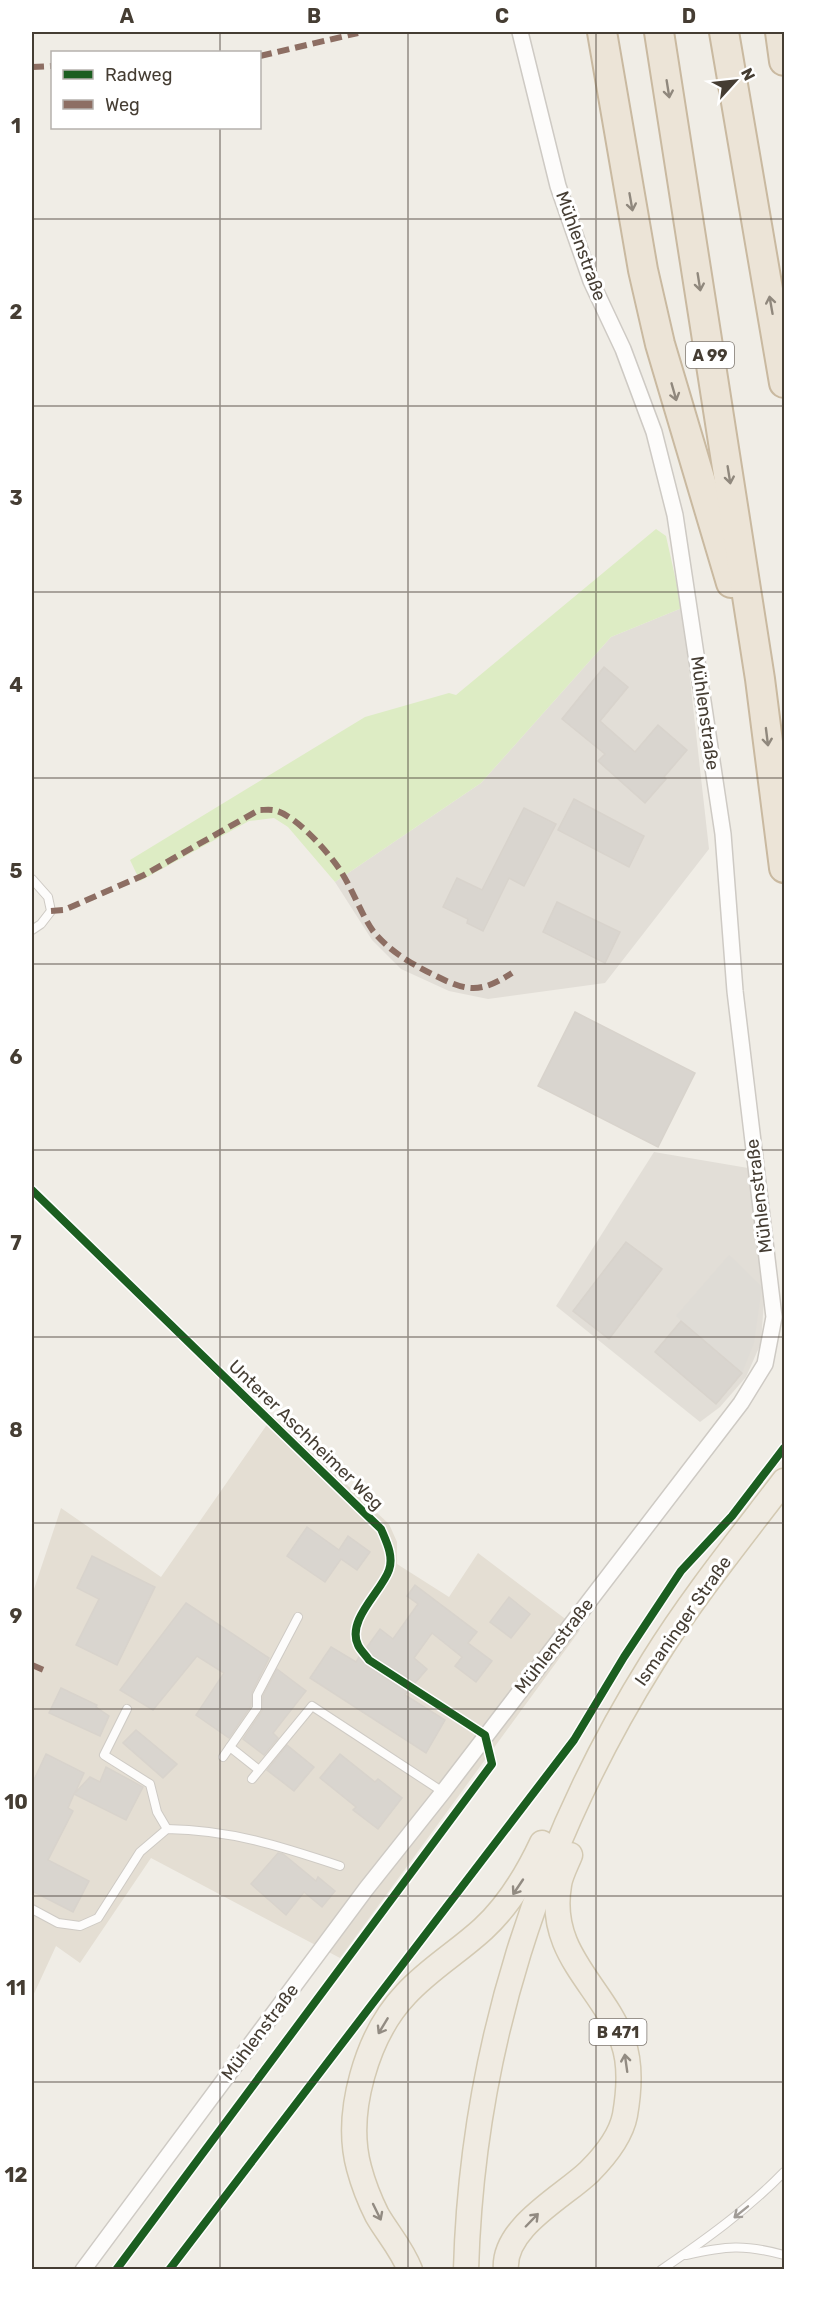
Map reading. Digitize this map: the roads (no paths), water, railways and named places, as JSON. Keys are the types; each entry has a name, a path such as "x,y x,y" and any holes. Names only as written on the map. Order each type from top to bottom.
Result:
{"highway":[{"path":"602,32 644,270 660,344 760,679"},
{"name":"A 99","path":"659,32 760,679 784,868"},
{"path":"724,32 784,383"},
{"path":"780,32 784,61"}],"main road":[{"name":"Ismaninger Straße","path":"592,1767 660,1650 784,1481"},
{"path":"466,2270 473,2156 496,2029 533,1904 562,1831 592,1767"},
{"name":"B 471","path":"410,2270 406,2258 377,2214 359,2167 354,2121 362,2072 381,2029 405,1995 483,1929 509,1900 528,1872 565,1795 592,1767"},
{"name":"B 471","path":"506,2270 512,2241 535,2216 590,2172 612,2144 624,2117 629,2082 624,2043 608,2012 571,1959 558,1919 559,1885 590,1803 592,1767"}],"street":[{"name":"Mühlenstraße","path":"83,2270 366,1889 741,1403 765,1364 774,1317 735,991 723,834 675,514 654,432 623,349 591,281 558,186 519,32"}],"lane":[{"path":"32,879 48,897 51,911 41,924 32,930"},
{"name":"Unterer Aschheimer Weg","path":"32,1190 381,1529 390,1550 390,1569 360,1616 355,1632 357,1644 369,1660 485,1735"},
{"path":"223,1757 257,1708 257,1695 298,1617"},
{"path":"252,1779 312,1706 443,1792"},
{"path":"127,1709 104,1755 150,1784 157,1812 167,1829"},
{"path":"230,1747 259,1770"},
{"path":"32,1909 58,1923 80,1926 98,1918 140,1852 167,1829 203,1830 265,1842 340,1866"},
{"path":"661,2270 720,2229 752,2203 784,2172"},
{"path":"681,2256 720,2247 754,2247 784,2255"}]}
